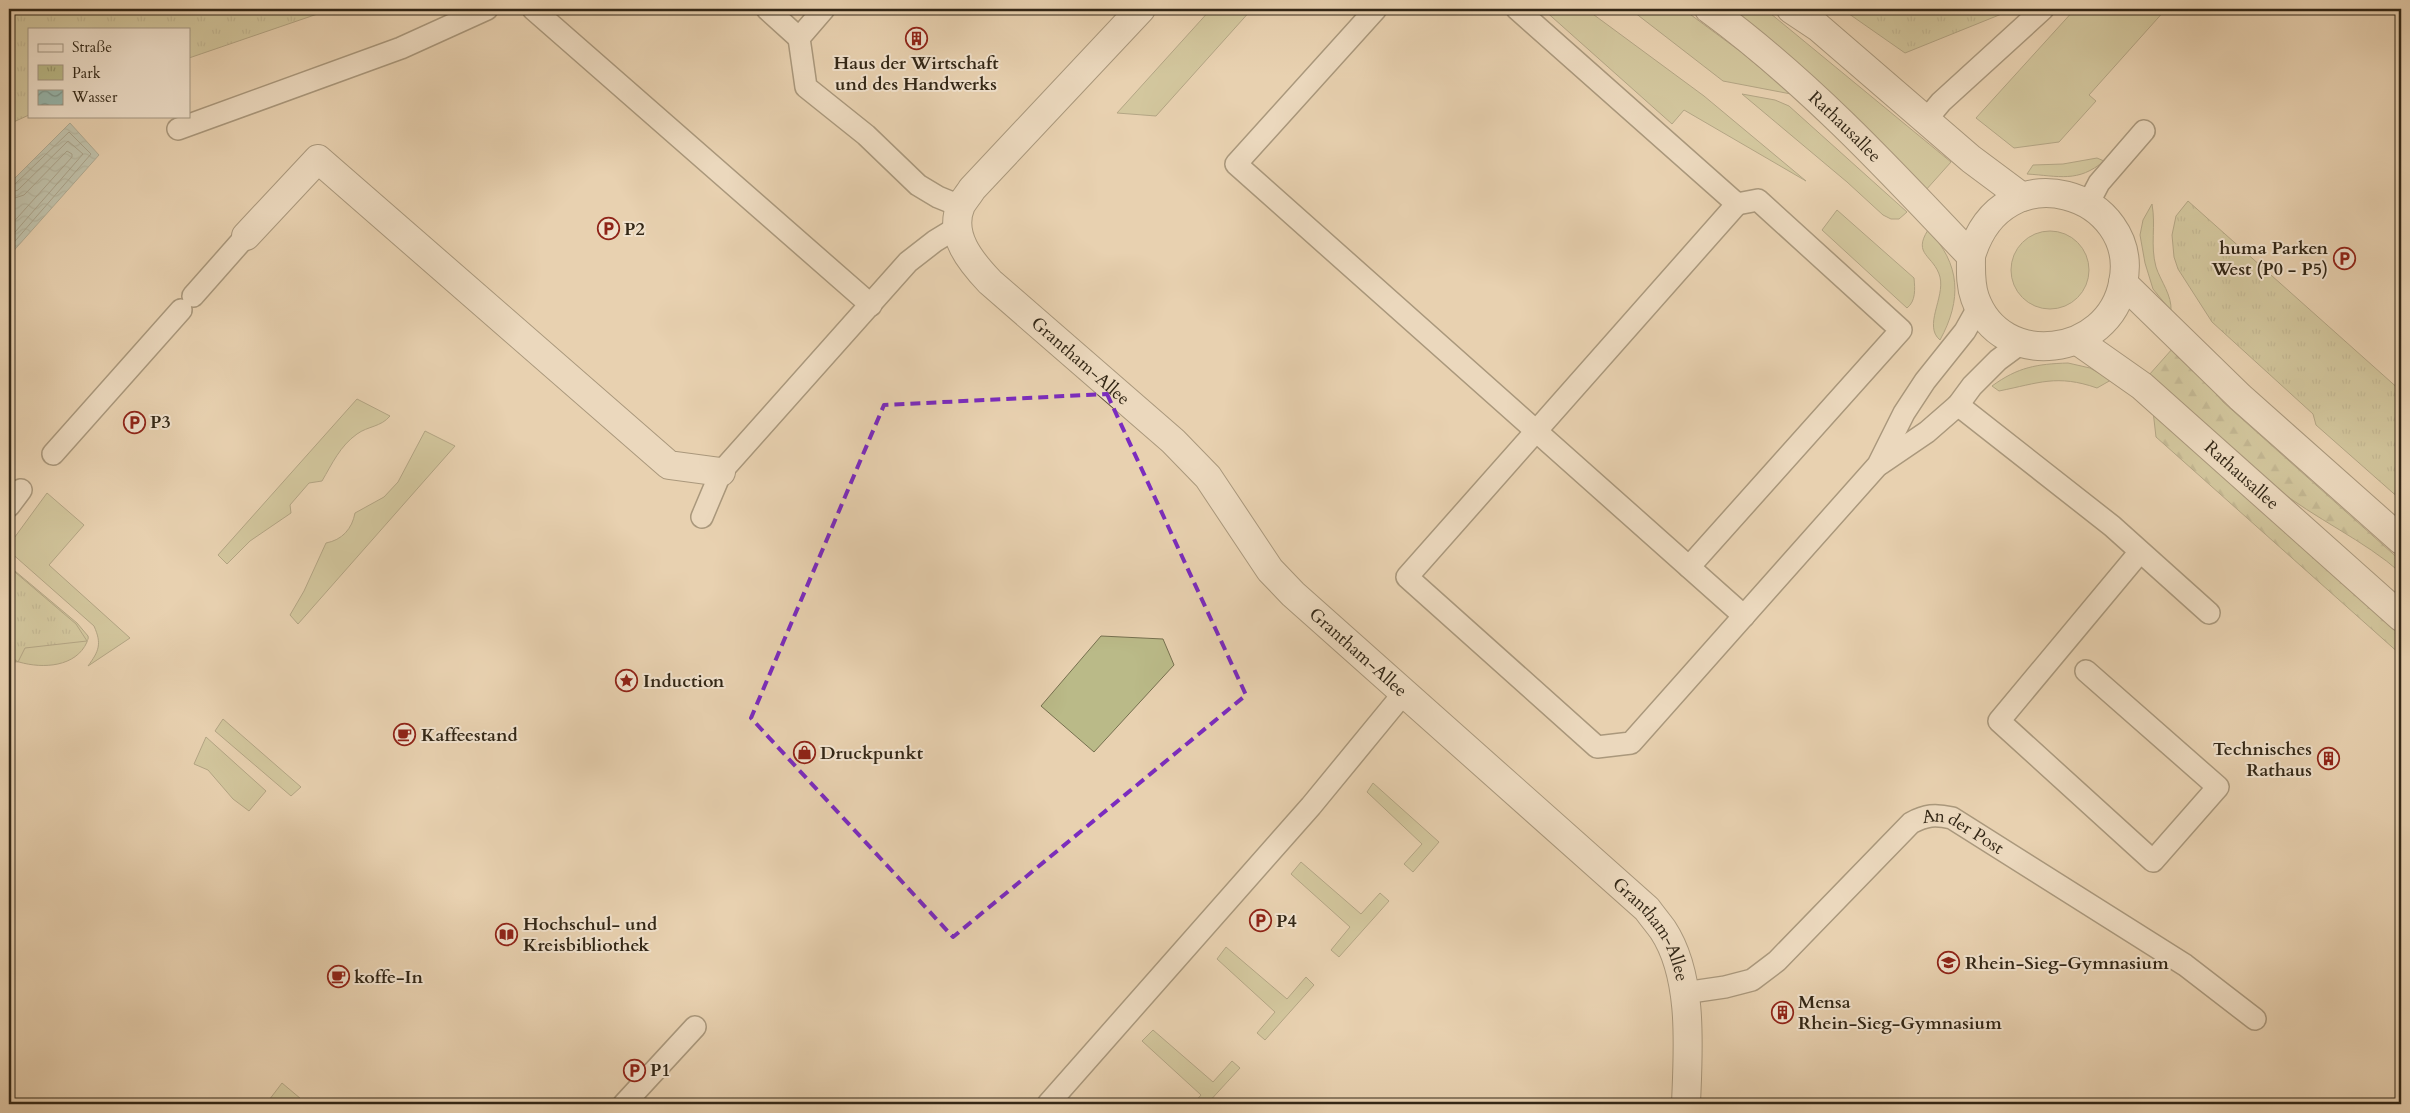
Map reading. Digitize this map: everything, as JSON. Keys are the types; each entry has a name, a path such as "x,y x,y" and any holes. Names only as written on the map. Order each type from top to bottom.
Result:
{"street":[{"path":"959,217 972,189 1141,9"},
{"name":"Rathausallee","path":"1709,9 1794,77 1971,256"},
{"path":"1791,9 1818,27 1970,159 2022,197"},
{"path":"246,236 318,158 669,465 722,472"},
{"path":"2035,194 2062,194 2088,204 2098,212 2117,236 2124,264 2124,283 2115,307 2099,327 2078,340 2057,347 2036,347 2021,343 1998,330 1979,306 1970,277 1971,256 1975,243 1988,220 2009,202 2022,197 2035,194"},
{"name":"Grantham-Allee","path":"959,217 963,247 969,260 990,282 1173,441 1208,477 1270,570 1293,594 1403,694 1647,909 1664,931 1676,955 1684,993 1688,1028 1686,1104"},
{"path":"2124,283 2240,397 2401,540"},
{"name":"Rathausallee","path":"2078,340 2142,386 2401,617"}],"lane":[{"path":"178,129 401,48 487,9"},
{"path":"533,9 871,305"},
{"path":"702,517 722,472 908,262 935,241 959,217 938,197 918,186 866,135 806,87 799,38 767,9"},
{"path":"799,38 824,9"},
{"path":"1376,9 1236,164 1744,616"},
{"path":"1517,9 1737,204"},
{"path":"1926,120 1941,102 2043,9"},
{"path":"2088,204 2099,183 2144,131"},
{"path":"1689,567 1901,330 1758,200 1737,204 1406,577 1597,747 1632,743 1878,465 1927,432 1958,405 1972,386 1998,360 2021,343"},
{"path":"53,454 246,236"},
{"path":"1878,465 1904,413 1925,381 1965,331 1979,306"},
{"path":"1958,405 2112,526 2139,553 2210,613"},
{"path":"2086,671 2218,787 2153,861 1999,721 2139,553"},
{"path":"1048,1104 1311,806 1403,694"},
{"name":"An der Post","path":"1684,993 1724,987 1752,980 1777,961 1911,823 1925,816 1936,814 1952,818 2185,965 2255,1019"},
{"path":"625,1104 695,1027"}],"highlighted area":[{"path":"1107,394 1246,695 953,937 751,718 884,405"}],"green space":[{"path":"9,9 332,9 190,58 190,28 28,28 28,115 9,124"},
{"path":"1211,9 1252,9 1156,116 1117,113"},
{"path":"1543,9 1586,9 1704,96 1806,181 1684,110 1672,124"},
{"path":"1630,9 1683,9 1741,52 1791,94 1723,81"},
{"path":"1729,9 1765,9 1951,162 1925,191"},
{"path":"1842,9 2014,9 1905,53"},
{"path":"2075,9 2166,9 2089,95 2096,101 2059,142 2014,148 1976,118"},
{"path":"1742,94 1775,100 1789,106 1907,212 1899,219 1891,219 1883,215 1847,182"},
{"path":"2097,158 2104,161 2086,173 2068,177 2027,174 2033,165 2063,164"},
{"path":"2188,201 2401,391 2401,500 2316,425 2313,414 2212,322 2178,269 2174,257 2172,235 2176,216"},
{"path":"2152,204 2154,259 2170,299 2171,311 2153,289 2145,263 2140,235 2143,220"},
{"path":"1837,210 1914,278 1915,290 1912,302 1907,308 1822,230"},
{"path":"1928,230 1947,256 1955,283 1952,311 1940,340 1935,334 1934,319 1940,294 1940,277 1923,250 1922,245"},
{"path":"2042,231 2058,231 2072,237 2083,248 2089,262 2089,278 2083,292 2072,303 2058,309 2042,309 2028,303 2017,292 2011,278 2011,262 2017,248 2028,237"},
{"path":"2173,348 2193,367 2223,402 2401,561 2401,573 2371,550 2290,499 2227,446 2149,375"},
{"path":"2068,363 2090,368 2111,380 2097,388 2070,381 2048,381 1999,391 1992,386 2010,375 2028,368 2047,364"},
{"path":"357,399 390,416 383,422 361,431 351,439 337,456 322,481 309,483 290,505 291,513 250,541 227,564 218,555"},
{"path":"2153,411 2401,632 2401,655 2156,437"},
{"path":"425,431 455,446 298,624 290,615 304,591 326,543 332,542 345,533 354,519 355,513 384,497 398,482"},
{"path":"47,493 84,525 49,565 130,638 88,666 95,656 99,643 94,626 9,551 9,545"},
{"path":"9,566 77,623 88,636 87,642 75,657 58,664 48,665 28,664 9,660"},
{"path":"9,567 76,624 87,641 25,648 18,662 9,655"},
{"path":"1101,636 1163,639 1174,665 1094,752 1041,706"},
{"path":"223,719 301,787 291,796 215,731"},
{"path":"206,737 266,791 249,811 233,799 208,770 194,764"},
{"path":"1373,783 1439,842 1413,872 1404,864 1422,844 1367,792"},
{"path":"1301,862 1361,914 1380,893 1389,901 1339,957 1331,950 1350,927 1291,874"},
{"path":"1226,947 1287,999 1306,977 1314,985 1265,1040 1257,1033 1275,1012 1217,959"},
{"path":"1153,1030 1213,1082 1232,1061 1240,1068 1207,1104 1193,1104 1201,1095 1142,1041"},
{"path":"282,1083 307,1104 266,1104"}],"water":[{"path":"70,123 99,155 9,256 9,184"}],"place":[{"name":"Haus der Wirtschaft und des Handwerks","path":"916,38"},
{"name":"P2","path":"608,229"},
{"name":"huma Parken West (P0 - P5)","path":"2344,258"},
{"name":"P3","path":"134,422"},
{"name":"Induction","path":"627,681"},
{"name":"Kaffeestand","path":"405,735"},
{"name":"Druckpunkt","path":"804,753"},
{"name":"Technisches Rathaus","path":"2328,759"},
{"name":"P4","path":"1260,921"},
{"name":"Hochschul- und Kreisbibliothek","path":"507,934"},
{"name":"Rhein-Sieg-Gymnasium","path":"1949,963"},
{"name":"koffe-In","path":"338,977"},
{"name":"Mensa Rhein-Sieg-Gymnasium","path":"1782,1012"},
{"name":"P1","path":"634,1070"}]}
